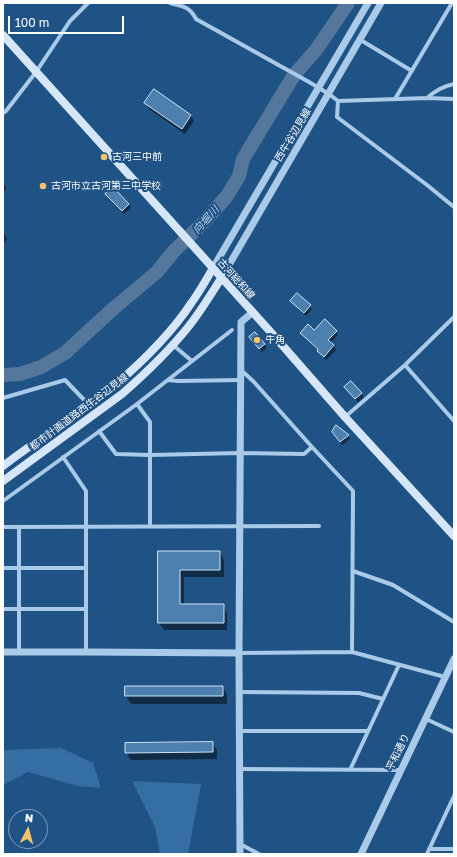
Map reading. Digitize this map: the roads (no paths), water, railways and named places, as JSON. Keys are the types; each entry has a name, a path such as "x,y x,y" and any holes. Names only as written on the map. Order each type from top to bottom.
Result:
{"main road":[{"name":"古河総和線","path":"3,35 214,268 345,417 454,536"},
{"name":"都市計画道路西牛谷辺見線","path":"3,466 118,382 146,356 178,321 214,268"},
{"name":"都市計画道路西牛谷辺見線","path":"3,481 122,394 142,376 173,345 188,327 222,277"}],"street":[{"path":"3,113 36,72 70,21 88,3"},
{"path":"170,3 192,11 196,19 310,82 338,101 428,98 454,99"},
{"name":"西牛谷辺見線","path":"214,268 368,3"},
{"name":"西牛谷辺見線","path":"222,277 381,3"},
{"path":"395,99 452,3"},
{"path":"360,39 412,71"},
{"path":"428,98 444,86 454,84"},
{"path":"338,101 337,118 454,207"},
{"path":"240,854 238,653 241,322 252,312"},
{"path":"345,417 405,365 454,318"},
{"path":"3,501 137,404 232,330"},
{"path":"173,345 192,361"},
{"path":"405,365 454,421"},
{"path":"241,370 254,382 353,491 352,652"},
{"path":"3,398 65,380 89,404"},
{"path":"168,380 241,380"},
{"path":"137,404 150,422 150,527"},
{"path":"99,431 116,454 304,454 312,446"},
{"path":"63,457 86,491 86,652"},
{"path":"3,527 319,526"},
{"path":"19,527 19,652"},
{"path":"3,568 86,568"},
{"path":"353,571 393,585 454,622"},
{"path":"3,609 86,609"},
{"path":"3,652 352,652 445,677"},
{"name":"平和通り","path":"361,854 454,659"},
{"path":"350,770 399,665"},
{"path":"239,692 359,693 383,699"},
{"path":"426,719 454,732"},
{"path":"239,731 368,731"},
{"path":"240,769 401,770"},
{"path":"427,854 454,796"},
{"path":"240,844 259,854"},
{"path":"429,849 454,849"}],"waterway":[{"name":"向堀川","path":"3,375 20,374 41,367 65,353 114,308 157,272 174,251 204,222 227,196 239,176 243,159 294,75 316,50 348,3"}],"place":[{"name":"古河三中前","path":"104,157"},
{"name":"古河市立古河第三中学校","path":"43,186"},
{"name":"牛角","path":"257,340"}]}
